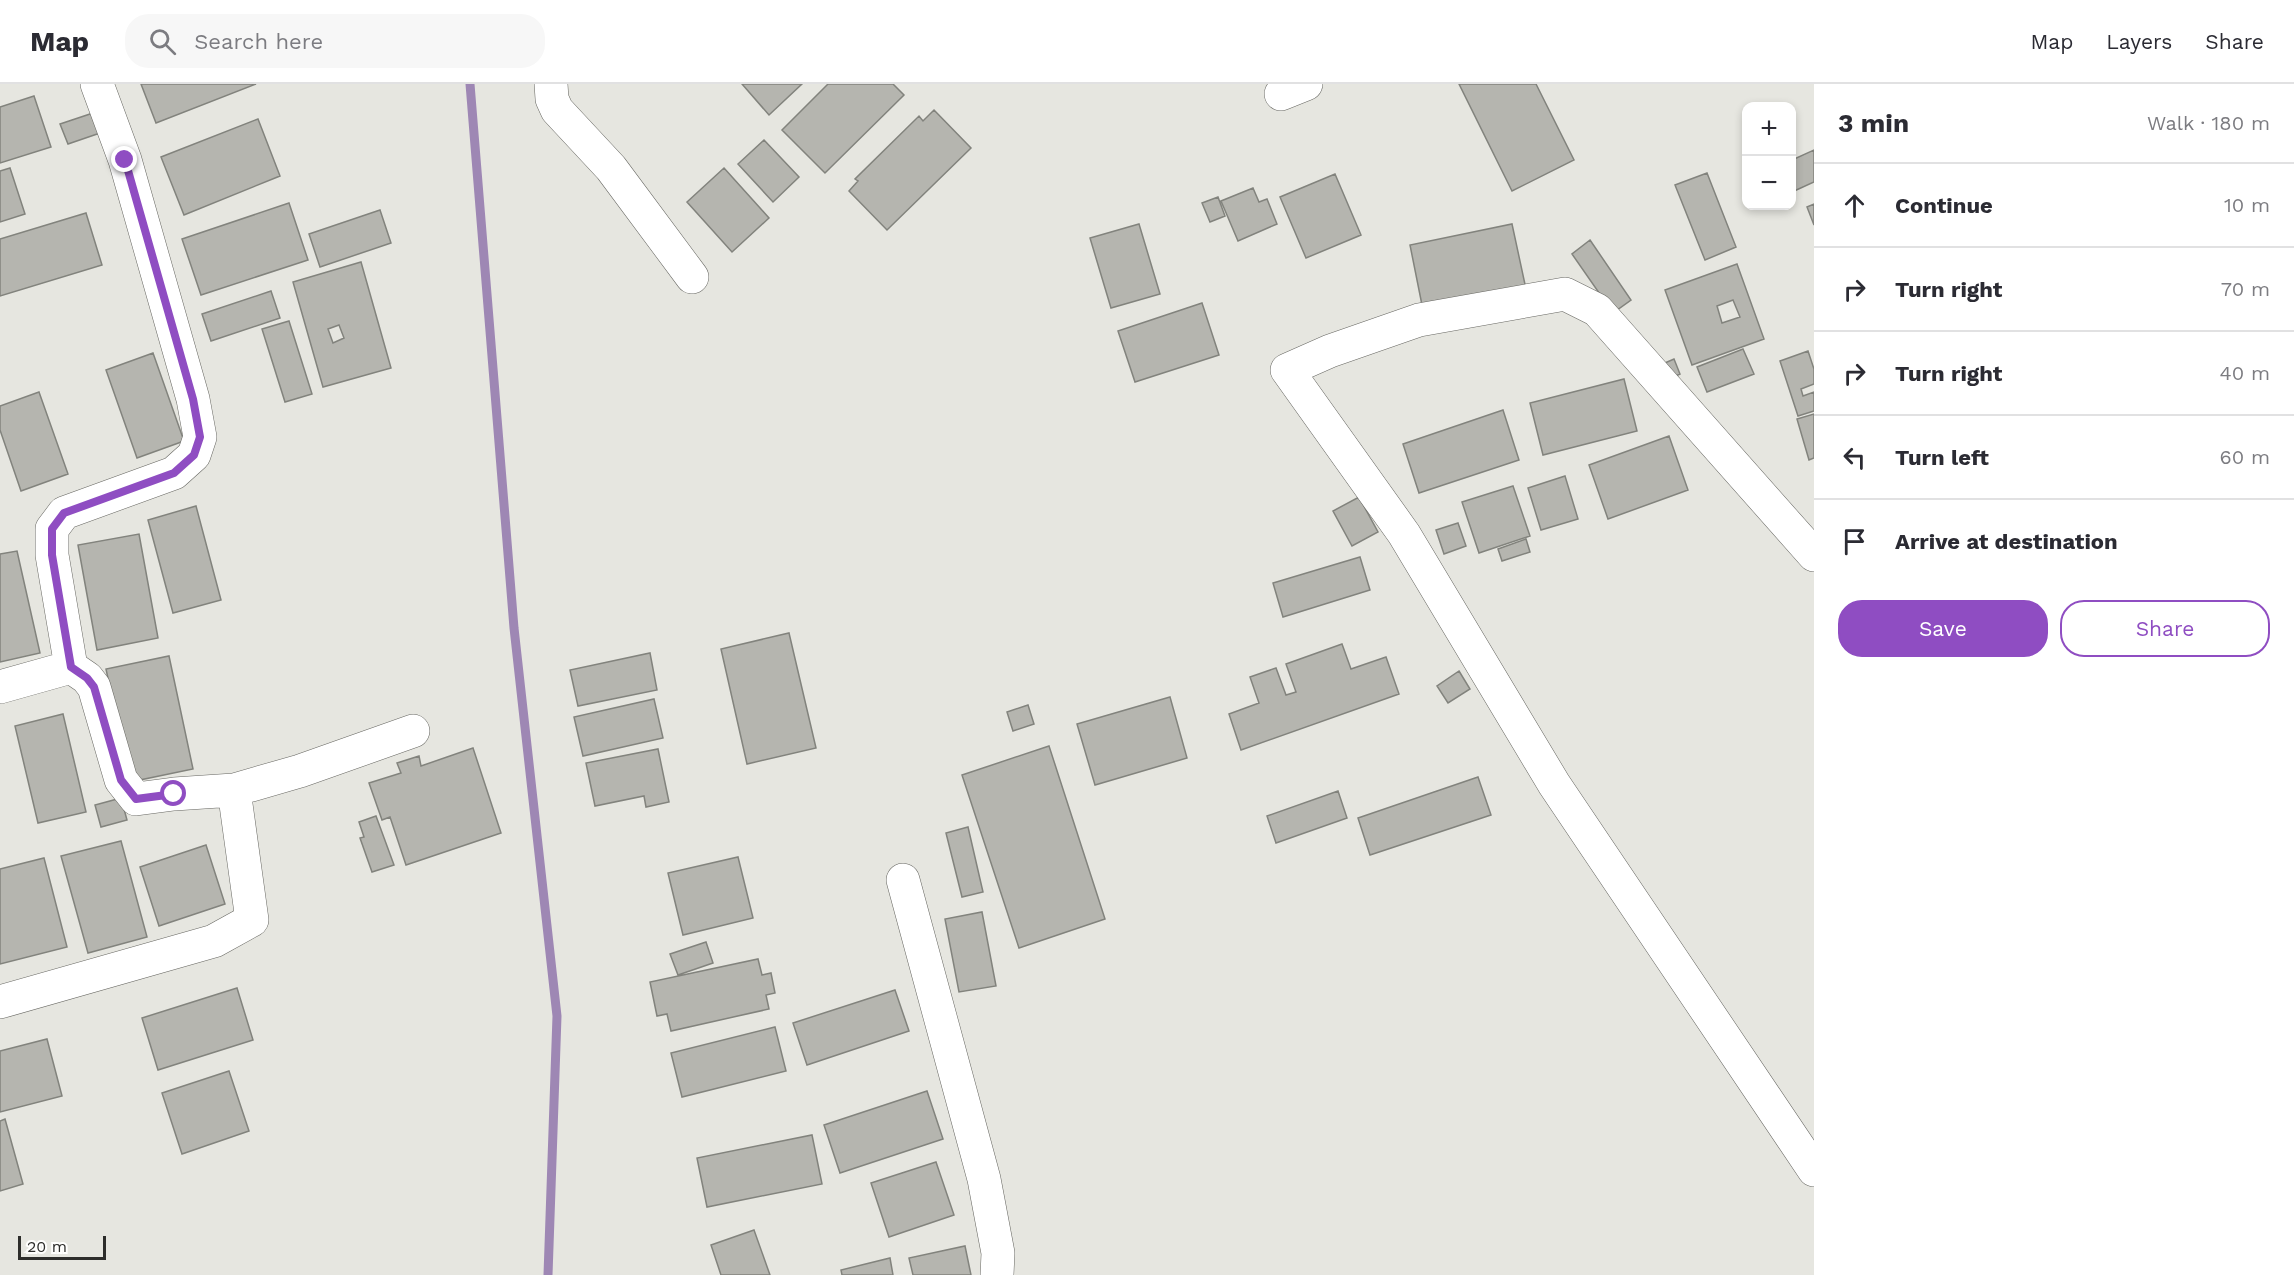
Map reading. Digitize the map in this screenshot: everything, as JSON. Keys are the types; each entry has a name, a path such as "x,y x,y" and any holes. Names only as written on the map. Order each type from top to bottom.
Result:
{"street":[{"path":"97,84 125,160 193,399 200,437 194,455 174,473 64,513 52,529 52,555 71,667 87,678 94,687 121,780 136,799 234,790 300,771 413,731"},
{"path":"551,84 552,99 557,110 610,168 692,277"},
{"path":"1814,555 1597,309 1566,294 1419,320 1330,351 1287,370 1404,534 1554,784 1814,1170"},
{"path":"0,687 71,667"},
{"path":"0,1002 214,941 252,920 234,790"},
{"path":"903,880 984,1179 998,1253 997,1275"}],"building":[{"path":"141,84 256,84 156,123"},
{"path":"742,84 802,84 769,115"},
{"path":"828,84 893,84 904,95 825,173 782,130"},
{"path":"1459,84 1536,84 1574,160 1512,191"},
{"path":"34,96 51,147 0,163 0,107"},
{"path":"934,110 971,148 887,230 849,191 858,181 855,179 919,116 923,121"},
{"path":"96,112 103,132 68,144 60,124"},
{"path":"258,119 280,176 184,215 161,157"},
{"path":"764,140 799,177 773,202 738,164"},
{"path":"1814,150 1814,182 1796,190 1796,158"},
{"path":"10,168 25,214 0,222 0,171"},
{"path":"724,168 769,218 732,252 687,202"},
{"path":"1707,173 1736,247 1705,260 1675,185"},
{"path":"1335,174 1361,235 1306,258 1280,197"},
{"path":"1253,188 1259,202 1267,199 1277,224 1238,241 1221,201"},
{"path":"1218,197 1225,216 1210,222 1202,203"},
{"path":"289,203 308,260 201,295 182,239"},
{"path":"1814,204 1814,225 1807,207"},
{"path":"380,210 391,243 320,267 309,234"},
{"path":"86,213 102,265 0,296 0,239"},
{"path":"1139,224 1160,294 1111,308 1090,238"},
{"path":"1512,224 1526,289 1423,310 1410,245"},
{"path":"1590,240 1631,300 1613,313 1572,254"},
{"path":"361,262 391,368 323,387 293,282","holes":["339,325 344,338 333,343 328,329"]},
{"path":"1737,264 1764,339 1692,365 1665,290","holes":["1733,300 1740,317 1722,323 1717,306"]},
{"path":"271,291 280,318 211,341 202,314"},
{"path":"1202,303 1219,355 1135,382 1118,331"},
{"path":"289,321 312,394 285,402 262,329"},
{"path":"1743,349 1754,374 1707,392 1697,367"},
{"path":"1808,351 1814,369 1814,384 1801,389 1803,396 1814,392 1814,411 1798,416 1780,361"},
{"path":"153,353 184,441 137,458 106,370"},
{"path":"1674,359 1680,374 1665,381 1658,366"},
{"path":"1624,379 1637,431 1543,455 1530,403"},
{"path":"39,392 68,474 21,491 0,430 0,406"},
{"path":"1503,410 1519,460 1419,493 1403,444"},
{"path":"1814,414 1814,458 1809,460 1797,419"},
{"path":"1669,436 1688,490 1608,519 1589,465"},
{"path":"1565,476 1578,519 1541,530 1528,488"},
{"path":"1513,486 1530,536 1479,553 1462,502"},
{"path":"1359,497 1378,532 1352,546 1333,511"},
{"path":"196,506 221,600 173,613 148,520"},
{"path":"1458,523 1466,546 1444,554 1436,530"},
{"path":"139,534 158,638 97,650 78,545"},
{"path":"1526,539 1530,552 1502,561 1498,549"},
{"path":"17,551 40,653 0,662 0,554"},
{"path":"1360,557 1370,590 1283,617 1273,583"},
{"path":"789,633 816,748 747,764 721,649"},
{"path":"1342,644 1351,669 1386,657 1399,694 1241,750 1229,714 1259,703 1250,677 1276,668 1286,695 1296,692 1286,664"},
{"path":"650,653 657,690 578,706 570,670"},
{"path":"169,656 193,769 130,782 106,669"},
{"path":"1459,671 1470,689 1448,703 1437,686"},
{"path":"1170,697 1187,758 1095,785 1077,724"},
{"path":"654,699 663,738 583,756 574,717"},
{"path":"1028,705 1034,724 1013,731 1007,712"},
{"path":"63,714 86,812 38,823 15,726"},
{"path":"1049,746 1105,919 1019,948 962,775"},
{"path":"473,748 501,833 406,865 390,817 382,820 369,783 401,773 397,763 419,756 421,766"},
{"path":"658,749 669,802 646,807 644,796 595,806 586,763"},
{"path":"1478,777 1491,815 1370,855 1358,818"},
{"path":"1338,791 1347,818 1276,843 1267,816"},
{"path":"121,798 127,820 101,827 95,805"},
{"path":"376,816 394,865 372,872 360,838 364,837 359,822"},
{"path":"968,827 983,892 962,897 946,833"},
{"path":"121,841 147,937 88,953 61,856"},
{"path":"206,845 225,904 159,926 140,867"},
{"path":"738,857 753,918 683,935 668,873"},
{"path":"44,858 67,947 0,964 0,869"},
{"path":"982,912 996,986 959,992 945,919"},
{"path":"706,942 713,963 678,975 670,954"},
{"path":"758,959 762,975 771,973 775,993 766,995 769,1009 671,1031 667,1014 657,1016 650,982"},
{"path":"237,988 253,1040 158,1070 142,1018"},
{"path":"895,990 909,1031 807,1065 793,1023"},
{"path":"775,1027 786,1071 682,1097 671,1053"},
{"path":"47,1039 62,1096 0,1112 0,1051"},
{"path":"229,1071 249,1131 182,1154 162,1093"},
{"path":"927,1091 943,1139 840,1173 824,1125"},
{"path":"5,1119 23,1184 0,1191 0,1121"},
{"path":"812,1135 822,1184 707,1207 697,1158"},
{"path":"936,1162 954,1215 889,1237 871,1183"},
{"path":"754,1230 770,1275 721,1275 711,1245"},
{"path":"965,1246 971,1275 913,1275 909,1258"},
{"path":"890,1258 893,1275 842,1275 841,1270"}],"waterway":[{"path":"470,84 514,628 557,1016 548,1275"}],"route":[{"path":"125,160 193,399 200,437 194,455 174,473 64,513 52,529 52,555 71,667 87,678 94,687 121,780 136,799 174,794"}]}
